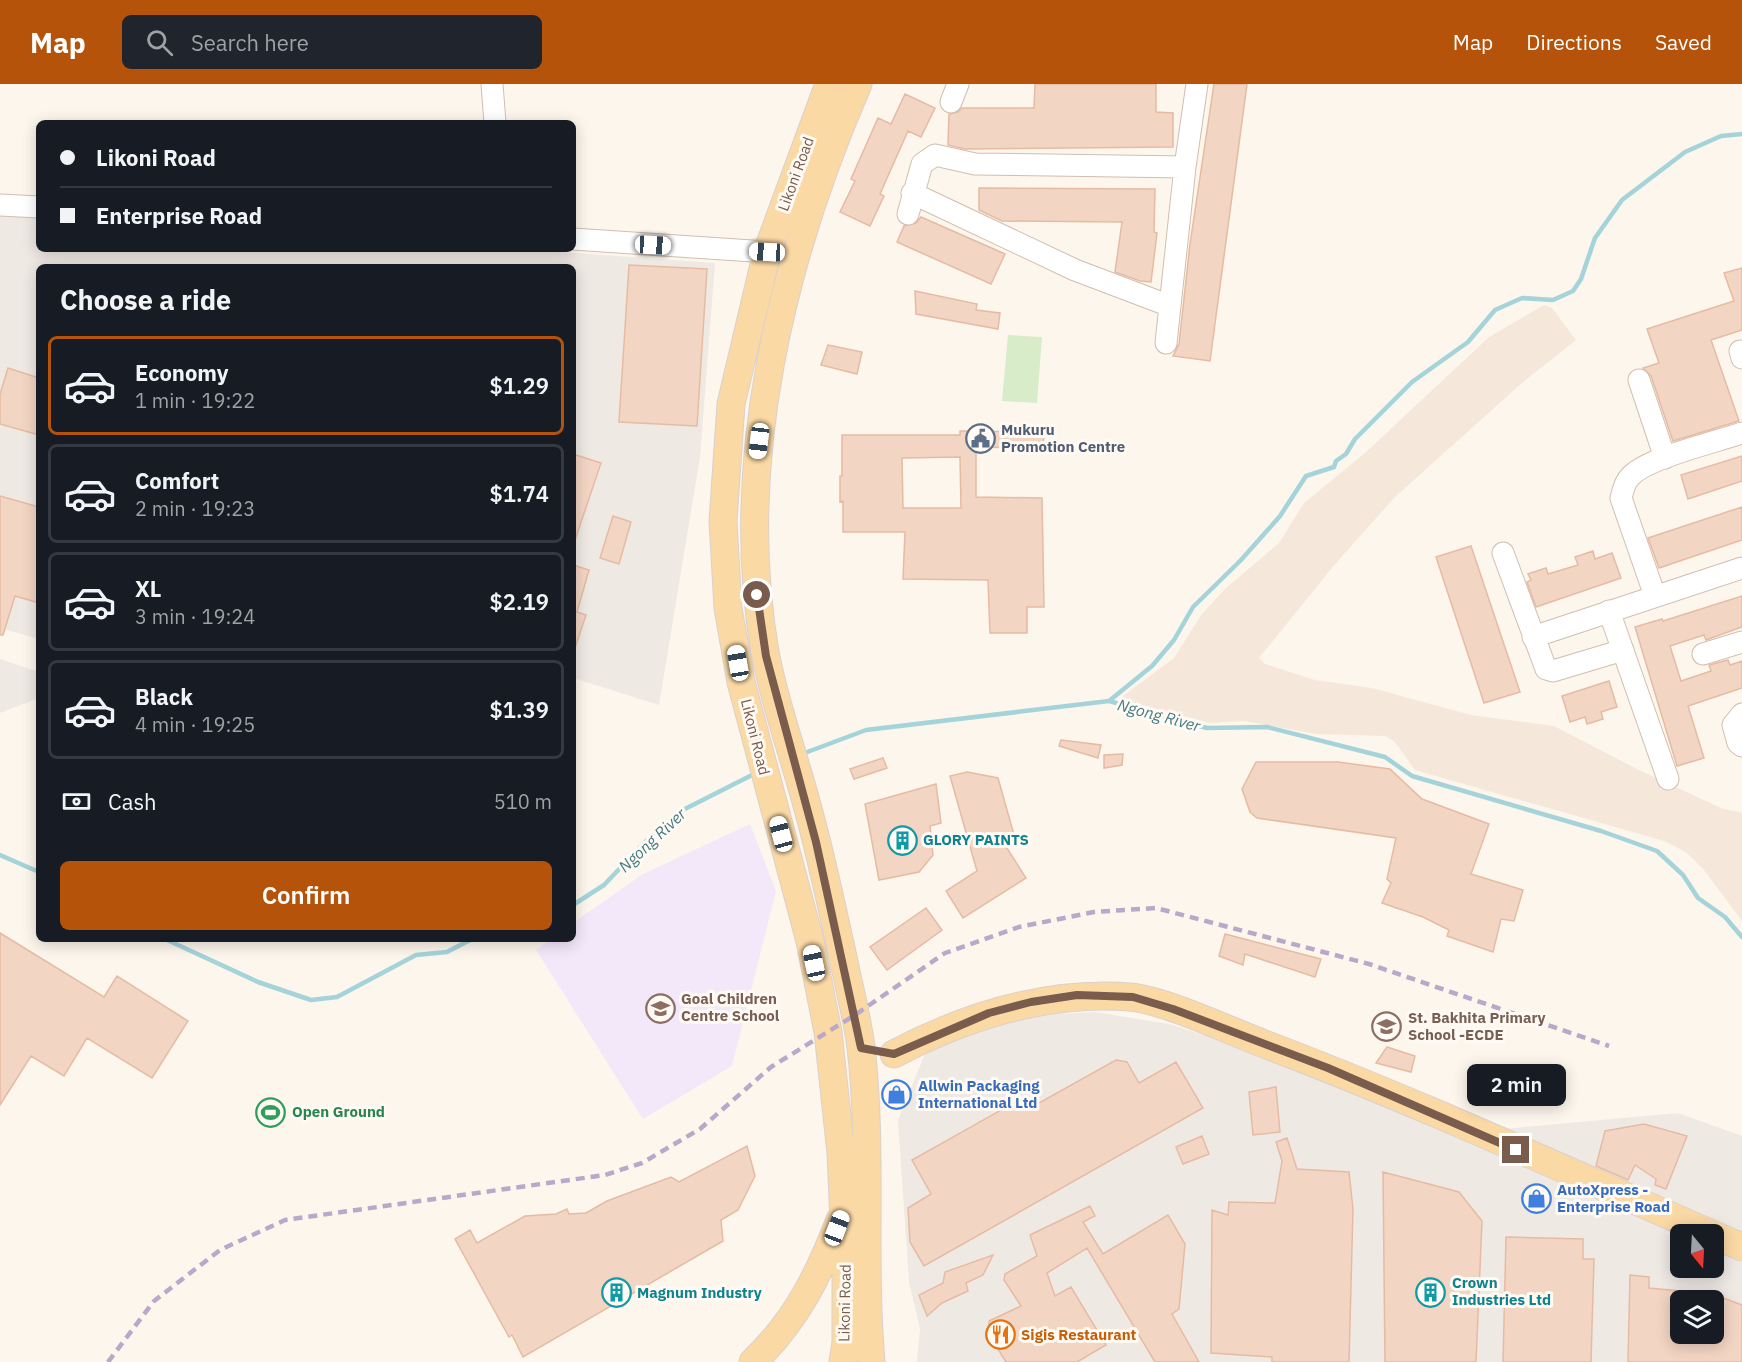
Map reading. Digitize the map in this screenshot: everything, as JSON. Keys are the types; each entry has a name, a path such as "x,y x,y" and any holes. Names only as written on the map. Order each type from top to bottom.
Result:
{"main road":[{"name":"Likoni Road","path":"829,84 767,252 731,404 723,521 728,608 758,748 810,941 828,1032 844,1210 847,1310 843,1362"},
{"name":"Likoni Road","path":"858,84 822,177 779,318 759,447 754,531 757,595 766,656 806,801 835,920 861,1048 867,1140 871,1362"},
{"path":"836,1108 894,1054 989,1013 1017,1005 1077,995 1133,997 1173,1009 1328,1068 1742,1246"},
{"path":"829,1048 861,1048 894,1054"},
{"path":"753,1362 792,1320 810,1292 844,1210"}],"street":[{"path":"492,84 495,120"},
{"path":"1166,343 1185,167 1197,84"},
{"path":"1170,306 910,203 922,164 935,155 975,164 1185,167"},
{"path":"0,205 36,207"},
{"path":"576,239 767,252"},
{"path":"1639,380 1665,458"},
{"path":"1655,596 1621,498 1629,478 1637,470 1665,458 1742,433"},
{"path":"1503,553 1543,666 1553,672 1623,650"},
{"path":"1533,637 1742,568"},
{"path":"1609,611 1668,779"},
{"path":"1703,654 1742,642"},
{"path":"1742,714 1733,725 1738,743 1742,746"}],"shaded area":[{"path":"0,214 36,216 36,252 561,252 715,263 700,457 659,705 576,679 576,264 36,264 36,638 0,628"},
{"path":"1544,305 1552,308 1576,340 1523,382 1395,497 1336,563 1259,658 1265,664 1315,680 1372,688 1471,715 1554,726 1639,770 1721,808 1742,813 1742,921 1704,870 1686,852 1664,841 1415,770 1395,742 1385,736 1316,734 1244,721 1210,723 1123,700 1123,696 1174,658 1201,615 1226,588 1279,543 1304,503 1365,453 1489,337"},
{"path":"0,659 36,671 36,699 0,713"},
{"name":"Goal Children Centre School","path":"750,824 776,891 732,1066 643,1119 536,950 547,942 576,942 576,921 643,874"},
{"path":"1095,1012 1169,1024 1503,1129 1678,1113 1742,1136 1742,1362 917,1362 920,1329 909,1282 898,1120 927,1049 1014,1016"}],"green space":[{"path":"1008,335 1042,337 1037,403 1002,401"}],"building":[{"path":"1035,84 1156,84 1156,112 1173,113 1173,147 965,149 948,145 949,114 958,112 962,108 1034,108"},
{"path":"1214,84 1247,84 1210,361 1173,356 1179,344 1190,244"},
{"path":"905,94 935,108 921,137 908,131 880,194 884,196 870,226 840,212 855,181 851,179 878,118 891,124"},
{"path":"979,188 1155,189 1154,232 1157,233 1151,282 1140,281 1115,272 1122,222 1002,221 979,210"},
{"path":"921,217 1005,254 991,284 897,242 904,226 916,223"},
{"path":"629,265 707,269 697,426 619,422"},
{"path":"1742,268 1742,330 1711,340 1739,421 1673,441 1651,376 1643,368 1659,363 1647,329 1734,301 1724,273"},
{"path":"915,291 977,304 976,310 1000,313 998,329 916,314"},
{"path":"828,345 862,352 857,374 821,365"},
{"path":"8,368 36,377 36,434 0,424 0,394"},
{"path":"960,431 1044,432 1043,448 976,447 976,497 1042,498 1044,607 1027,607 1027,633 990,633 988,580 903,579 905,532 843,532 843,501 840,502 842,435 960,435","holes":["960,457 961,508 903,508 902,458"]},
{"path":"576,455 601,463 576,537"},
{"path":"1742,456 1742,481 1688,499 1681,475"},
{"path":"0,496 36,506 36,602 15,596 3,635 0,635"},
{"path":"1742,507 1742,540 1659,568 1648,538"},
{"path":"613,516 631,522 619,564 600,558"},
{"path":"1471,546 1520,692 1484,703 1436,557"},
{"path":"1593,551 1595,559 1612,553 1621,578 1536,607 1527,582 1531,580 1528,574 1546,568 1548,574 1578,565 1575,557"},
{"path":"576,566 589,570 577,612 586,615 576,645"},
{"path":"1742,596 1742,627 1706,640 1704,635 1670,646 1681,681 1711,671 1709,665 1728,660 1730,665 1742,661 1742,688 1688,706 1704,758 1677,766 1635,627 1662,619 1663,621"},
{"path":"1609,681 1617,707 1601,712 1603,719 1587,724 1585,717 1570,722 1562,696"},
{"path":"1061,740 1101,745 1098,758 1059,746"},
{"path":"1123,754 1122,765 1104,768 1104,755"},
{"path":"883,758 887,768 854,779 850,769"},
{"path":"1256,762 1338,762 1390,769 1422,799 1489,824 1471,874 1523,890 1514,921 1501,919 1493,952 1447,936 1449,930 1423,917 1382,903 1391,883 1387,879 1396,838 1257,818 1250,812 1242,789"},
{"path":"967,772 998,778 1016,842 1005,845 1026,878 963,918 946,891 977,871 950,776"},
{"name":"GLORY PAINTS","path":"936,784 941,823 930,826 933,855 919,872 879,880 865,804"},
{"path":"926,908 942,930 887,970 870,947"},
{"path":"0,933 104,997 117,976 188,1021 152,1078 87,1038 64,1076 31,1056 0,1105"},
{"path":"1225,934 1321,959 1315,977 1245,954 1243,965 1219,956"},
{"path":"1387,1047 1415,1056 1411,1072 1376,1063"},
{"path":"1116,1060 1127,1062 1139,1083 1176,1062 1203,1108 924,1266 910,1242 908,1208 931,1194 912,1160 1026,1096 1032,1107"},
{"path":"1276,1087 1280,1132 1253,1135 1249,1092"},
{"path":"1644,1124 1687,1136 1666,1189 1655,1185 1656,1179 1635,1165 1628,1180 1596,1166 1605,1131"},
{"path":"1202,1136 1209,1154 1183,1164 1176,1147"},
{"path":"1287,1138 1297,1169 1349,1172 1353,1209 1349,1362 1272,1362 1272,1357 1211,1353 1212,1210 1228,1215 1229,1202 1275,1203 1282,1161 1276,1142"},
{"path":"747,1146 755,1176 738,1210 721,1220 723,1241 523,1357 512,1335 509,1337 455,1239 470,1230 477,1243 525,1216 556,1214 567,1209 569,1214 586,1213 607,1201 671,1177 679,1182"},
{"name":"Crown Industries Ltd","path":"1383,1172 1459,1192 1482,1221 1476,1362 1385,1362"},
{"path":"1090,1206 1095,1216 1083,1222 1103,1254 1168,1215 1185,1244 1179,1309 1172,1314 1199,1362 1155,1362 1087,1248 1047,1273 1055,1296 1071,1287 1106,1345 1077,1362 1006,1362 993,1341 989,1341 989,1321 1021,1306 1004,1280 1005,1274 1037,1256 1030,1235"},
{"path":"1506,1237 1583,1239 1583,1259 1594,1259 1591,1362 1503,1362"},
{"path":"993,1255 983,1275 966,1283 968,1291 942,1303 927,1316 919,1295 943,1283 945,1272"},
{"path":"1630,1275 1649,1277 1649,1288 1670,1290 1670,1344 1724,1344 1724,1298 1742,1305 1742,1362 1628,1362"}],"waterway":[{"path":"1109,701 1152,666 1174,640 1193,607 1241,560 1280,516 1306,476 1334,467 1336,461 1346,454 1355,439 1412,382 1468,342 1495,310 1522,298 1553,300 1573,291 1581,279 1595,238 1622,200 1685,152 1721,136 1742,134"},
{"name":"Ngong River","path":"802,754 866,730 1109,701 1207,728 1267,727 1385,757 1412,776 1601,831 1657,851 1683,875 1698,898 1725,917 1742,937"},
{"name":"Ngong River","path":"576,903 604,885 643,844 679,812 756,773"},
{"name":"Ngong River","path":"0,855 36,871"},
{"name":"Ngong River","path":"171,942 258,982 311,1000 337,997 416,955 447,952 466,942"}],"railway":[{"path":"108,1362 154,1301 220,1250 285,1220 605,1175 642,1163 700,1129 771,1067 855,1015 945,953 1019,927 1094,912 1156,908 1369,964 1609,1046"}],"place":[{"name":"Mukuru Promotion Centre","path":"980,439"},
{"name":"GLORY PAINTS","path":"902,840"},
{"name":"Goal Children Centre School","path":"660,1008"},
{"name":"St. Bakhita Primary School -ECDE","path":"1387,1027"},
{"name":"Allwin Packaging International Ltd","path":"897,1095"},
{"name":"Open Ground","path":"271,1112"},
{"name":"AutoXpress - Enterprise Road","path":"1536,1199"},
{"name":"Crown Industries Ltd","path":"1431,1292"},
{"name":"Magnum Industry","path":"616,1293"},
{"name":"Sigis Restaurant","path":"1000,1335"}],"route":[{"path":"757,595 766,656 833,910 861,1048 894,1054 989,1013 1031,1002 1077,995 1133,997 1173,1009 1328,1068 1516,1150"}]}
